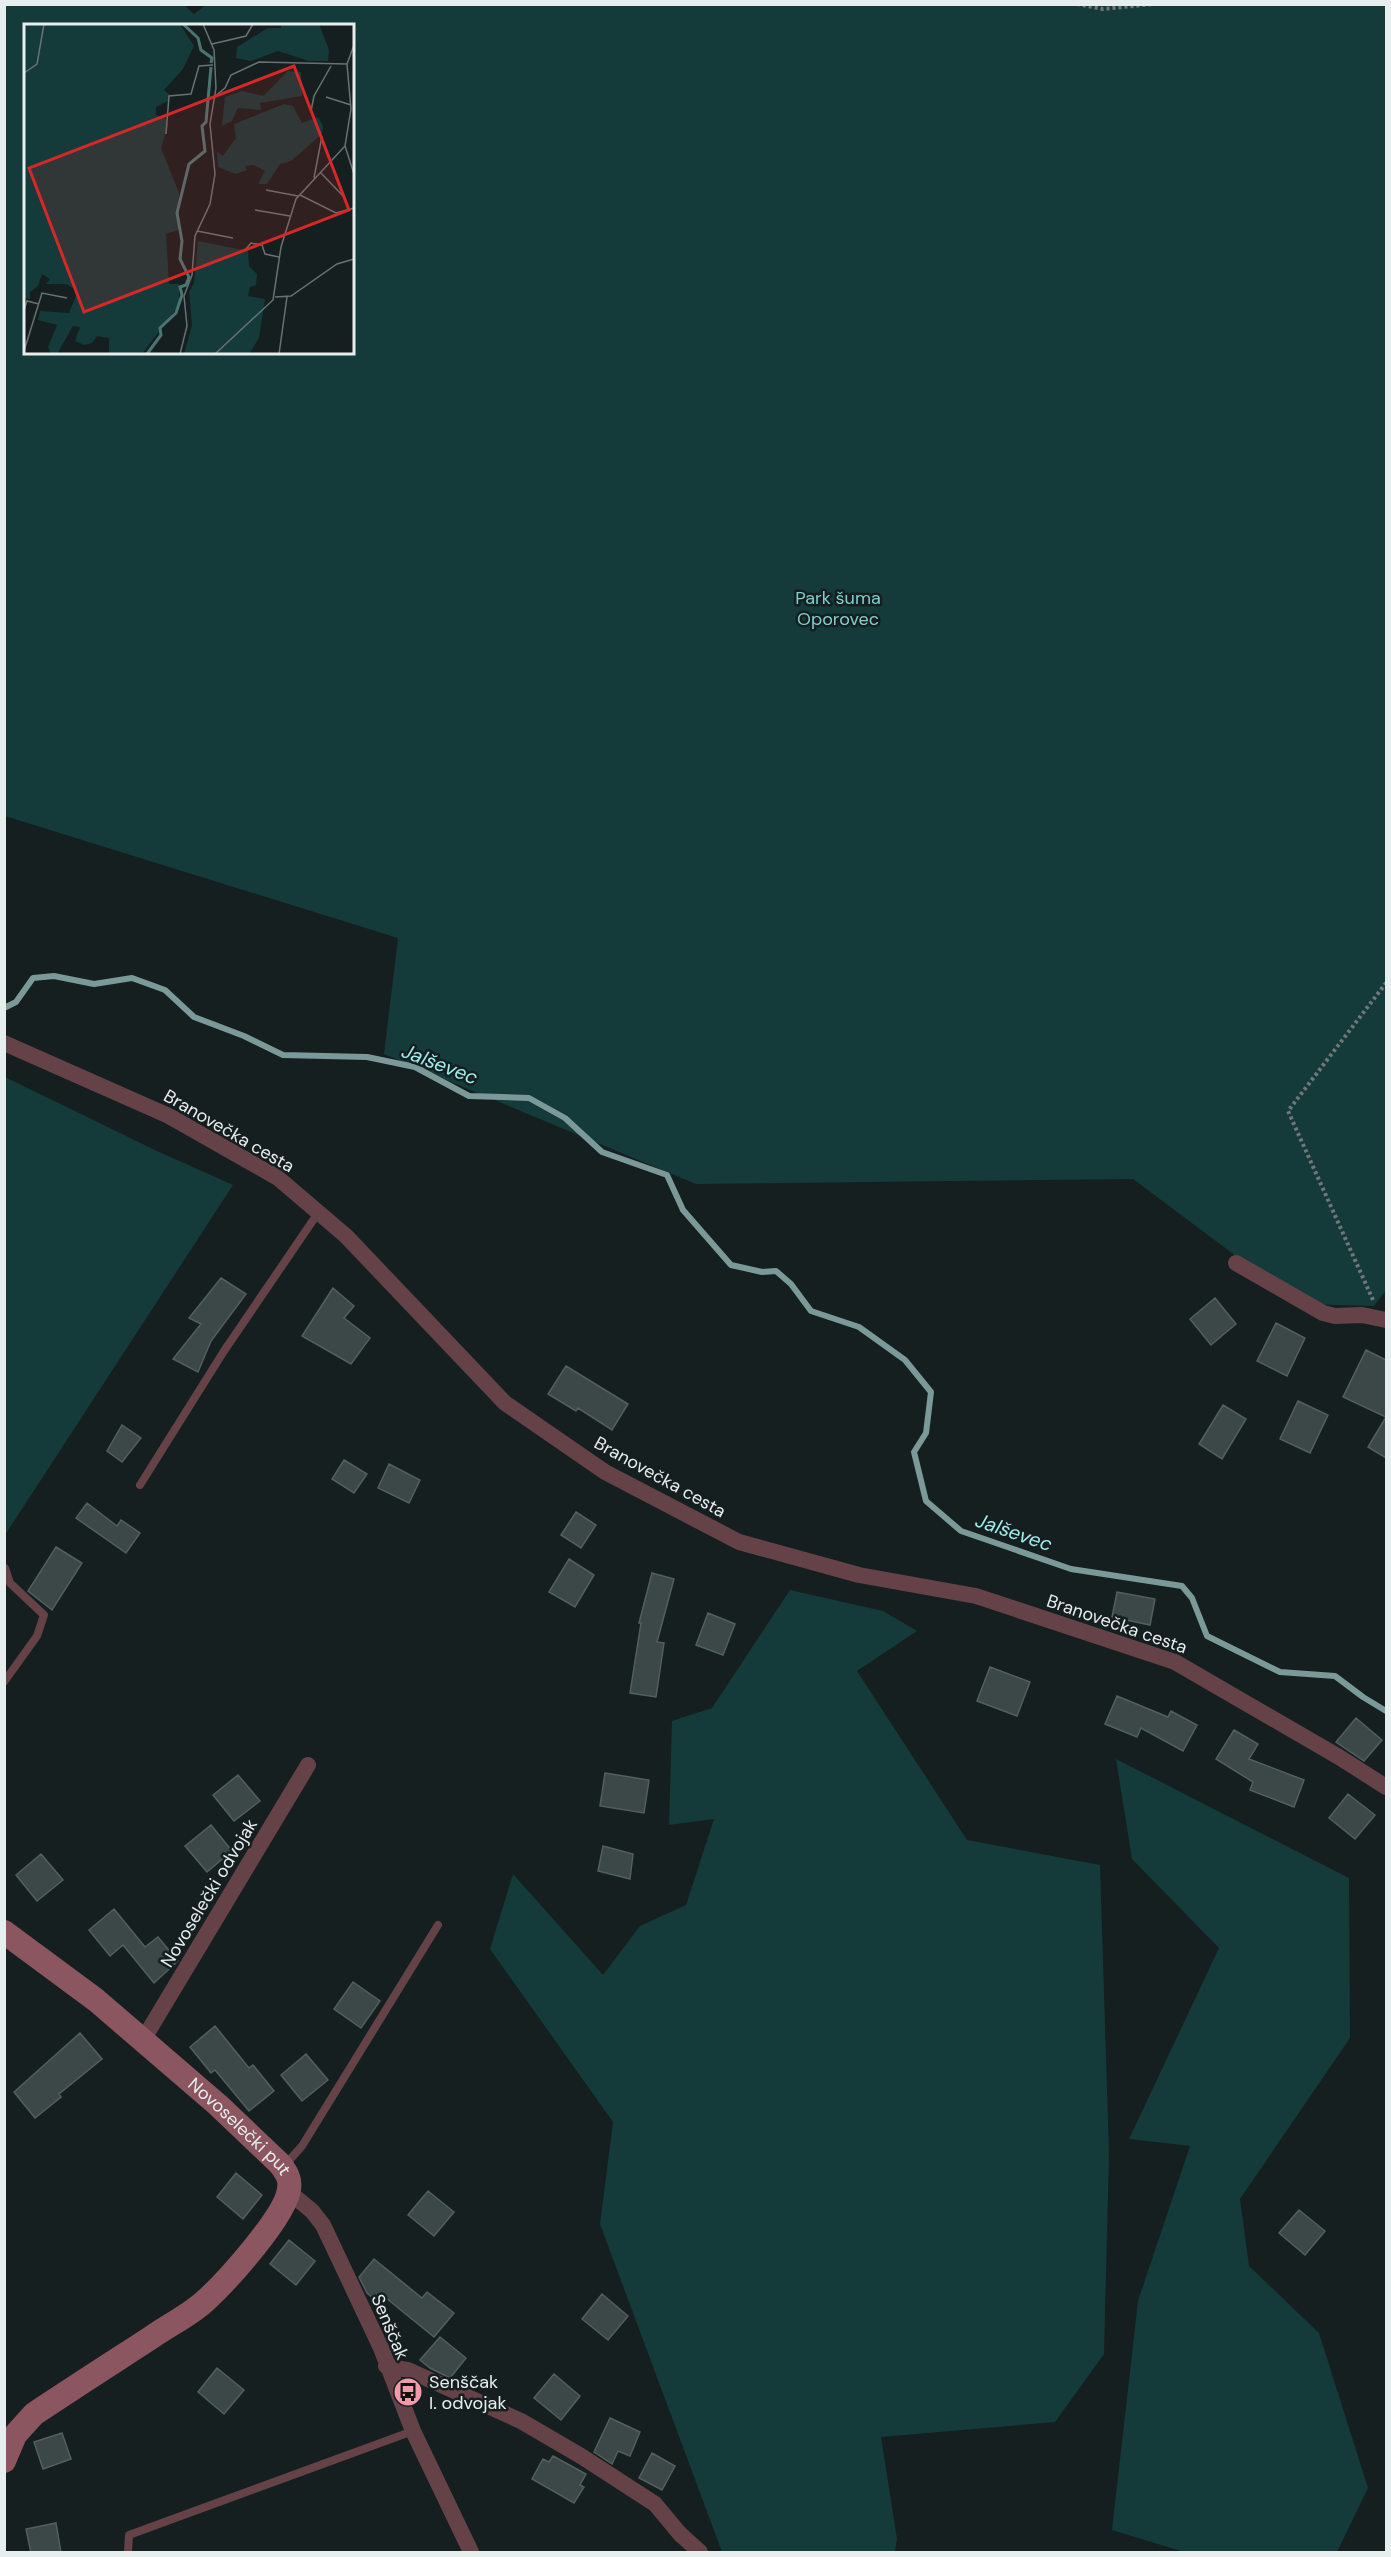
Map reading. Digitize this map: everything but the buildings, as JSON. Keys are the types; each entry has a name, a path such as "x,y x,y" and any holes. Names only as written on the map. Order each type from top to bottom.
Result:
{"street":[{"name":"Branovečka cesta","path":"4,1043 169,1116 278,1178 346,1236 505,1403 604,1472 739,1542 859,1575 976,1596 1175,1662 1340,1757 1386,1787"},
{"path":"1236,1263 1323,1313 1335,1316 1362,1315 1384,1319"},
{"name":"Novoselečki odvojak","path":"143,2040 308,1765"},
{"name":"Novoselečki put","path":"4,1932 96,2000 266,2148 288,2175 289,2192 268,2228 240,2264 204,2302 34,2414 15,2435 4,2461"},
{"name":"Senščak","path":"289,2192 312,2211 323,2225 381,2348 386,2366 413,2431 471,2553"},
{"path":"386,2366 408,2370 521,2421 581,2456 655,2504 680,2534 700,2553"}],"lane":[{"path":"140,1485 270,1281 318,1213"},
{"path":"4,1682 37,1636 44,1615 10,1583 5,1568"},
{"path":"283,2168 302,2146 438,1925"},
{"path":"128,2553 129,2535 413,2431"}],"path":[{"path":"1077,4 1103,9 1153,4"},
{"path":"1384,1319 1288,1111 1386,983"}],"green space":[{"name":"Park šuma Oporovec","path":"183,4 194,14 207,4 1386,5 1386,1290 1374,1306 1300,1304 1133,1179 696,1184 384,1054 398,938 5,816 4,5"},
{"path":"5,1077 159,1152 233,1185 5,1535"},
{"path":"790,1590 883,1611 917,1631 857,1671 967,1840 1100,1865 1109,2153 1104,2354 1055,2422 881,2437 897,2539 895,2552 722,2552 600,2224 613,2122 490,1949 513,1874 603,1975 640,1926 686,1905 714,1819 669,1825 672,1721 712,1708"},
{"path":"1116,1759 1349,1878 1350,2038 1240,2199 1249,2266 1319,2333 1368,2488 1337,2552 1184,2552 1112,2530 1138,2301 1190,2146 1129,2139 1219,1948 1132,1859"}],"waterway":[{"name":"Jalševec","path":"4,1008 16,1002 33,978 54,976 94,984 132,978 165,990 194,1017 244,1036 283,1055 367,1057 415,1067 469,1096 529,1098 565,1118 602,1152 667,1175 683,1210 731,1265 762,1272 776,1271 791,1284 811,1311 859,1327 905,1360 931,1392 926,1433 914,1452 926,1501 961,1531 1071,1569 1182,1586 1192,1598 1207,1636 1280,1672 1335,1676 1386,1711"}],"place":[{"name":"Senščak I. odvojak","path":"408,2392"}]}
